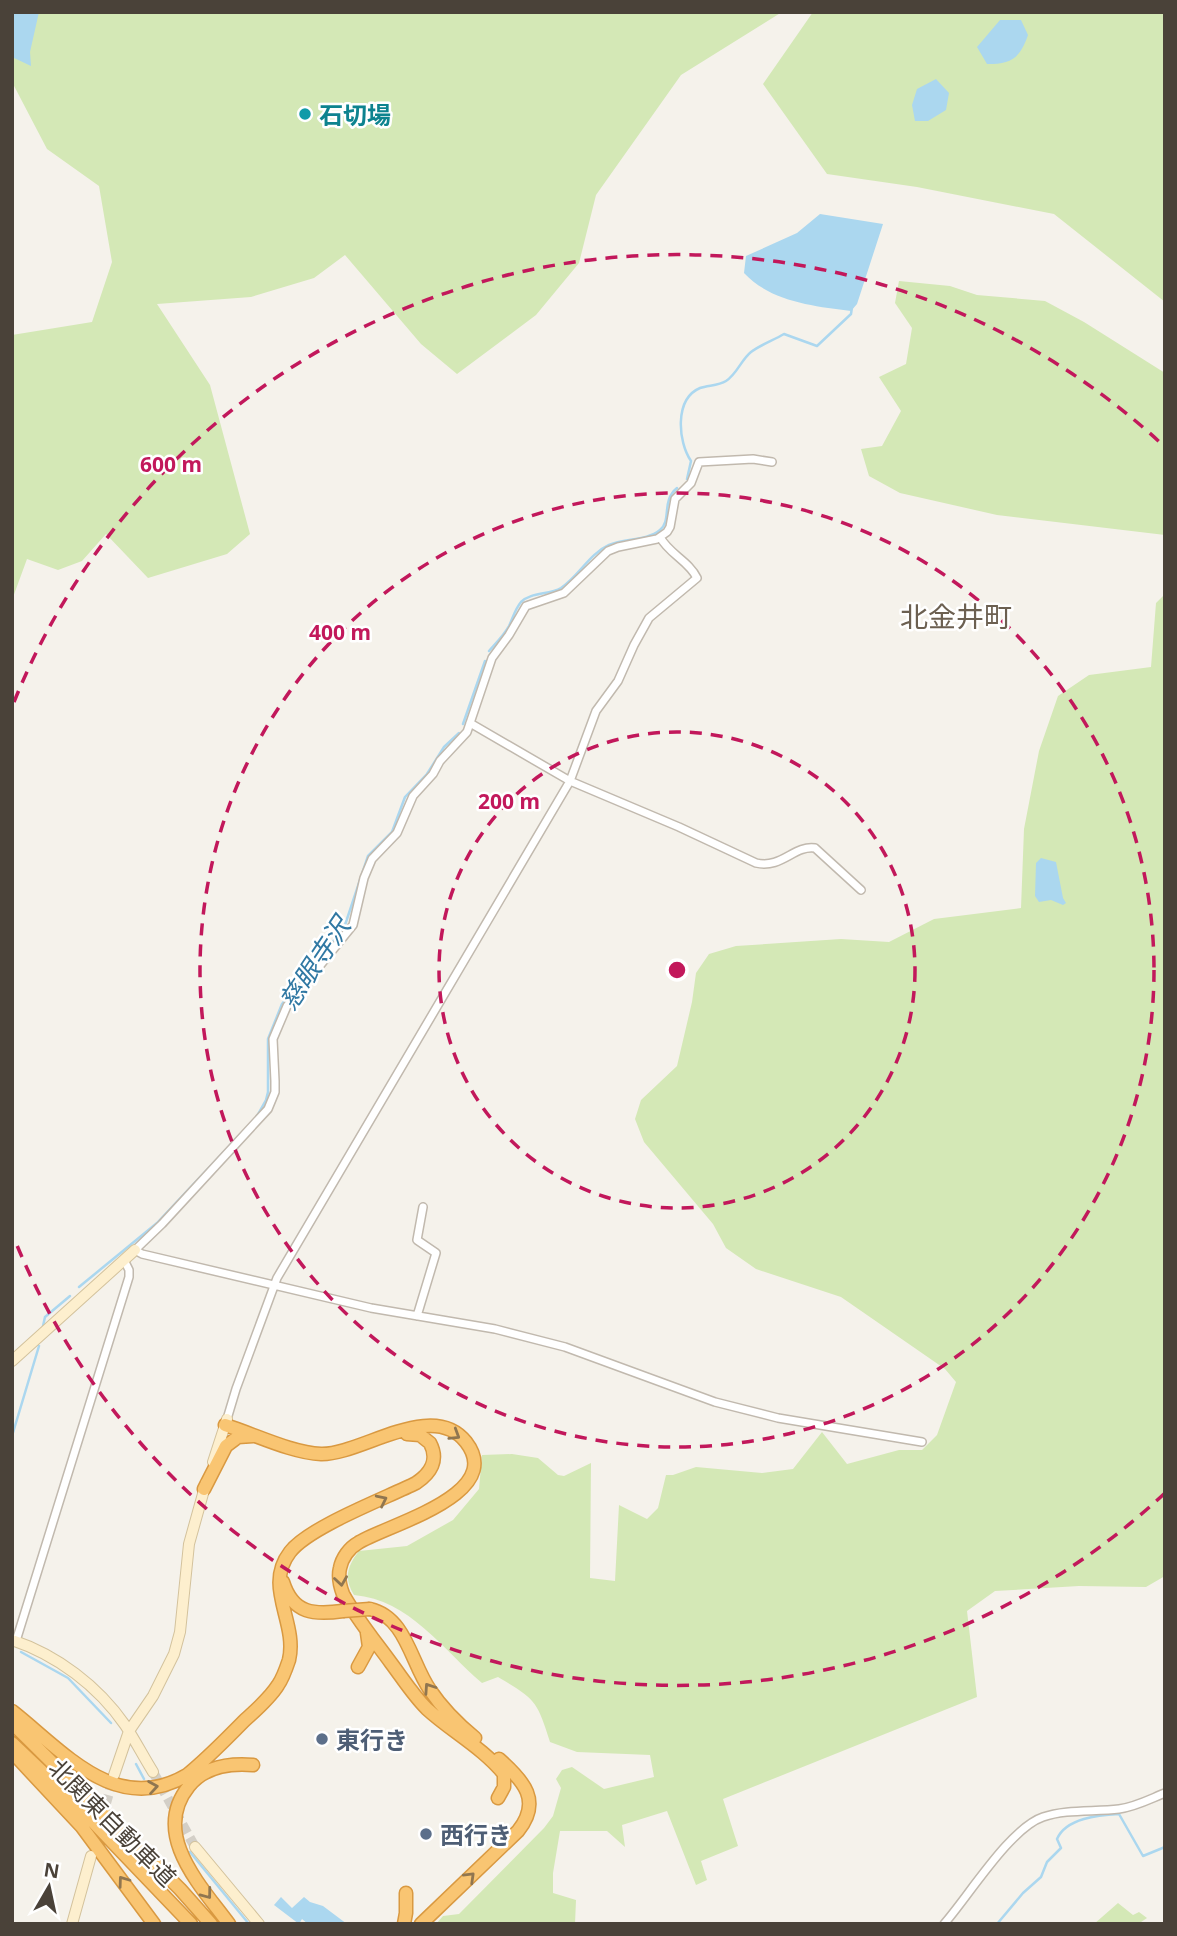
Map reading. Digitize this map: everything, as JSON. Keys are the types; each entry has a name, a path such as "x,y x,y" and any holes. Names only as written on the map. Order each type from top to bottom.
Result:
{"highway":[{"path":"226,1422 302,1451 321,1454 332,1454 390,1434 426,1427 454,1432 470,1449 472,1471 466,1486 453,1497 357,1543 345,1556 339,1569 340,1585 364,1626 417,1699 503,1774 504,1787 498,1798"},
{"path":"12,1711 75,1763 103,1780 139,1789 152,1788 176,1781 200,1764 280,1683 289,1659 290,1647 279,1588 284,1561 295,1546 315,1532 416,1483 429,1473 434,1460 430,1443 414,1434 390,1434"},
{"path":"204,1489 217,1467 221,1453 231,1441 246,1435 261,1437"},
{"path":"284,1561 283,1582 295,1604 311,1612 370,1609 393,1620 431,1692 464,1729 519,1777 529,1800 527,1816 517,1831 421,1924"},
{"path":"358,1667 369,1647 364,1626"},
{"name":"北関東自動車道","path":"12,1723 132,1841 211,1924"},
{"name":"北関東自動車道","path":"12,1743 77,1805 191,1924"},
{"path":"12,1752 82,1827 154,1924"},
{"path":"229,1924 185,1862 175,1838 174,1821 182,1797 201,1775 224,1766 253,1765"},
{"path":"404,1924 407,1913 406,1893"}],"street":[{"path":"12,1361 162,1224 268,1110 275,1092 273,1039 287,1006 353,925 364,878 372,859 397,833 413,796 467,732 492,658 526,606 564,593 608,551 660,537 670,527 677,495 691,483 699,462 754,458 772,462"},
{"path":"114,1775 129,1731 153,1696 174,1654 180,1632 187,1557 204,1489 236,1389 274,1286 570,781 596,711 618,681 649,618 697,578 694,570 665,547 660,537"},
{"path":"470,723 570,781 757,863 777,863 808,847 815,848 862,890"},
{"path":"417,1316 436,1253 417,1240 423,1207"},
{"path":"135,1250 142,1254 274,1286 417,1316 495,1329 565,1347 715,1402 778,1419 922,1442"},
{"path":"124,1260 129,1276 14,1641 48,1655 75,1673 103,1698 129,1731 153,1772"},
{"path":"944,1924 978,1880 1034,1821 1045,1816 1132,1806 1165,1793"},
{"path":"195,1847 259,1924"},
{"path":"72,1924 91,1856"}],"green space":[{"path":"12,12 782,12 681,75 596,195 579,263 536,315 457,374 421,344 345,255 314,278 251,297 157,304 210,385 250,534 227,554 148,578 106,534 82,561 58,570 27,559 12,600 12,335 92,322 112,262 99,186 47,149 12,82"},
{"path":"813,12 1165,12 1165,302 1054,214 917,187 827,174 763,84"},
{"path":"899,281 950,286 977,295 1045,301 1165,373 1165,535 997,515 900,493 869,476 861,449 882,446 901,411 879,377 906,364 912,328 895,303"},
{"path":"1165,594 1165,1576 1146,1587 1079,1586 995,1591 967,1611 977,1697 723,1799 738,1846 701,1861 707,1880 696,1885 667,1811 622,1825 625,1847 607,1831 560,1831 553,1873 553,1893 576,1900 575,1924 436,1924 443,1916 459,1914 544,1828 553,1816 561,1788 556,1779 562,1770 572,1767 604,1789 654,1777 650,1755 577,1752 550,1742 538,1709 527,1696 498,1677 482,1683 409,1616 374,1599 354,1595 348,1577 352,1561 359,1551 407,1546 453,1520 479,1489 482,1455 512,1454 538,1458 558,1475 564,1476 591,1463 590,1578 615,1581 619,1505 647,1519 658,1508 666,1475 696,1467 762,1473 793,1469 822,1432 847,1464 899,1450 922,1450 937,1435 956,1382 945,1369 841,1297 756,1269 726,1248 713,1224 644,1142 635,1119 641,1100 677,1066 696,973 709,954 736,946 841,939 889,942 934,919 1021,908 1024,829 1039,751 1058,696 1089,675 1151,667 1156,603"},
{"path":"1118,1903 1133,1915 1139,1912 1147,1918 1138,1924 1094,1924"}],"water":[{"path":"12,12 39,12 30,52 31,66 12,57"},
{"path":"1000,20 1021,20 1028,35 1022,49 1014,58 1003,63 987,64 977,47"},
{"path":"936,79 949,93 946,110 928,121 915,121 912,105 917,89"},
{"path":"820,214 883,224 857,304 851,311 794,301 767,290 744,273 746,256 797,233"},
{"path":"1041,858 1056,862 1066,903 1063,905 1051,900 1039,902 1035,896 1036,863"},
{"path":"281,1897 292,1908 304,1897 323,1906 347,1924 308,1924 302,1919 299,1924 274,1905"}],"waterway":[{"name":"慈眼寺沢","path":"687,479 691,461 683,443 681,422 682,411 692,394 700,388 726,381 751,352 784,334 817,346 851,314 852,307"},
{"name":"慈眼寺沢","path":"489,651 505,633 517,608 525,599 561,588 609,545 649,536 660,530 664,526 669,499 677,488"},
{"name":"慈眼寺沢","path":"463,724 485,661"},
{"name":"慈眼寺沢","path":"257,1116 268,1092 268,1039 282,1004 344,928 368,856 392,832 405,797 427,774 444,747 459,733"},
{"name":"慈眼寺沢","path":"79,1287 157,1223 234,1141"},
{"name":"慈眼寺沢","path":"43,1326 45,1317 70,1296"},
{"name":"慈眼寺沢","path":"12,1436 39,1346"},
{"name":"慈眼寺沢","path":"21,1652 68,1678 111,1723"},
{"name":"慈眼寺沢","path":"136,1764 144,1779"},
{"path":"997,1924 1023,1893 1041,1877 1047,1862 1061,1848 1057,1839 1061,1832 1075,1822 1119,1814 1143,1856 1165,1847"},
{"name":"慈眼寺沢","path":"190,1852 249,1924"}],"tunnel":[{"path":"153,1772 195,1847"},
{"path":"93,1848 113,1779"}],"place":[{"name":"石切場","path":"305,114"},
{"name":"東行き","path":"322,1739"},
{"name":"西行き","path":"426,1834"}],"district":[{"name":"北金井町","path":"956,616"}]}
